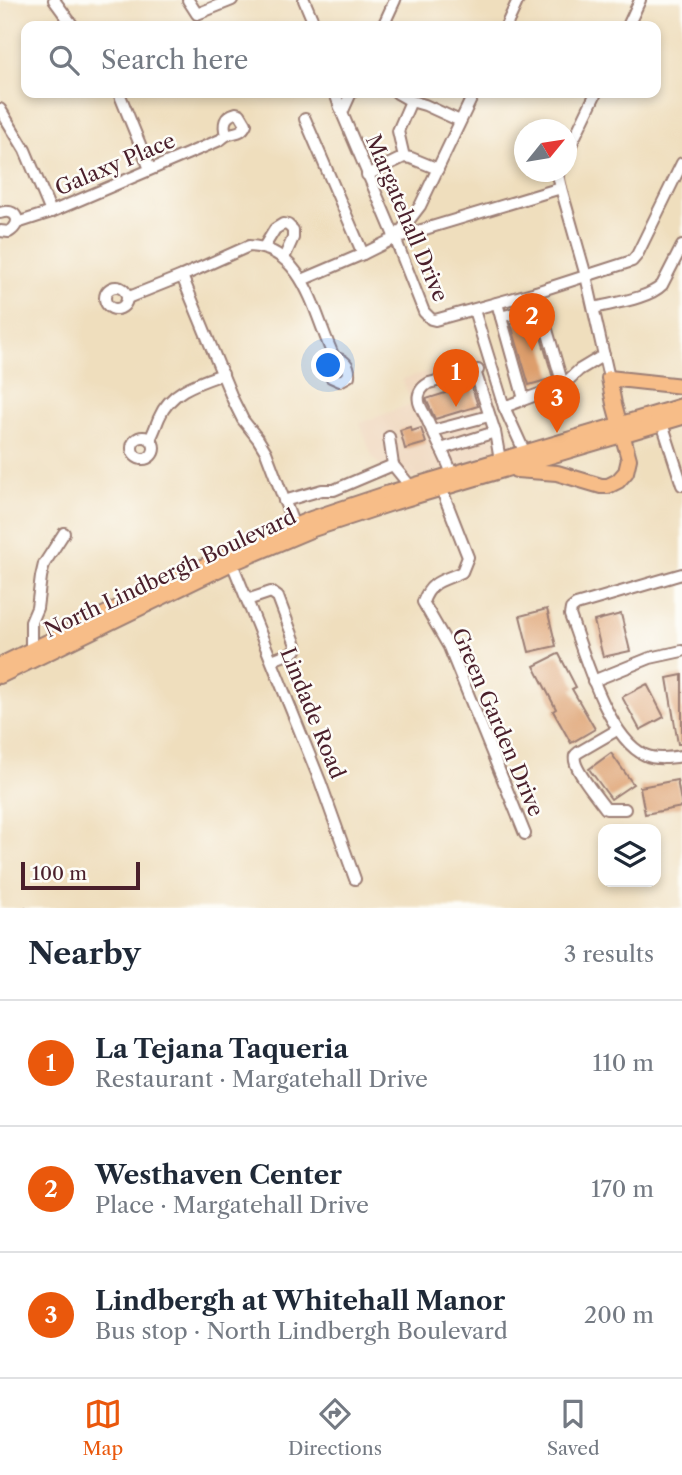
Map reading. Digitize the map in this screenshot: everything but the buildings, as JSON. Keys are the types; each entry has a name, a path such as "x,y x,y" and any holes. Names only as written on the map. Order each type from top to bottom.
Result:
{"highway":[{"path":"502,465 557,473 608,486 618,481 629,466 609,378 682,386"},
{"name":"North Lindbergh Boulevard","path":"0,676 232,563 313,529 441,488 502,465 622,430 682,406"},
{"name":"North Lindbergh Boulevard","path":"0,665 239,549 342,508 452,474 502,465 524,453 682,417"}],"street":[{"path":"54,0 69,21"},
{"path":"188,0 197,15 232,0"},
{"path":"304,0 313,21"},
{"path":"385,21 395,0"},
{"path":"508,21 518,0"},
{"path":"630,21 640,0"},
{"path":"121,98 150,169"},
{"name":"Margatehall Drive","path":"337,98 424,312 430,319 439,320 474,310 504,407 524,453"},
{"path":"342,113 349,98"},
{"path":"406,98 460,121"},
{"path":"395,238 416,212 472,98"},
{"path":"577,132 594,98"},
{"path":"404,157 398,131 411,101"},
{"path":"0,109 26,150 51,212"},
{"path":"305,119 363,254"},
{"name":"Galaxy Place","path":"0,231 9,233 17,223 51,212 220,140 226,135"},
{"path":"367,175 404,157 438,169"},
{"path":"474,310 632,261 682,163"},
{"path":"560,182 586,276 609,378"},
{"path":"302,280 395,238 561,188"},
{"path":"0,213 12,212 17,223"},
{"path":"264,247 275,229 283,223 288,225 293,230 293,238 284,258"},
{"path":"127,298 249,246 264,247 284,258 302,280 334,357"},
{"path":"594,308 657,290 682,246"},
{"path":"182,276 233,400 243,420 266,452 294,526"},
{"path":"536,292 563,385"},
{"path":"497,303 524,399"},
{"path":"501,317 540,306"},
{"path":"504,407 563,385 579,370 604,355"},
{"path":"452,474 419,401 419,394 422,386 429,383 491,366"},
{"path":"475,371 502,465"},
{"path":"150,439 164,408 174,396 190,386 222,374"},
{"path":"432,431 489,415"},
{"path":"441,449 510,422"},
{"path":"662,423 682,485"},
{"path":"390,438 393,465 410,486"},
{"path":"284,501 322,490 334,490 393,465"},
{"path":"339,488 342,508"},
{"name":"Green Garden Drive","path":"441,488 468,558 462,572 435,583 426,593 423,602 449,647 526,834"},
{"path":"30,650 31,622 37,608 44,564 64,534"},
{"name":"Lindade Road","path":"232,563 320,780 355,879"},
{"path":"682,575 576,605 571,609 570,615 593,681 617,730 642,754 652,757 682,756"},
{"path":"247,600 271,592 278,597 296,650 272,660"},
{"path":"593,681 650,658 682,651"},
{"path":"617,730 579,751 575,760 579,771 606,809 625,808"}],"shaded area":[{"path":"482,355 514,445 513,450 395,483 372,456 360,423 412,404 402,379"}],"place":[{"name":"Westhaven Center","path":"532,351"},
{"name":"La Tejana Taqueria","path":"456,407"},
{"name":"Lindbergh at Whitehall Manor","path":"557,433"}]}
